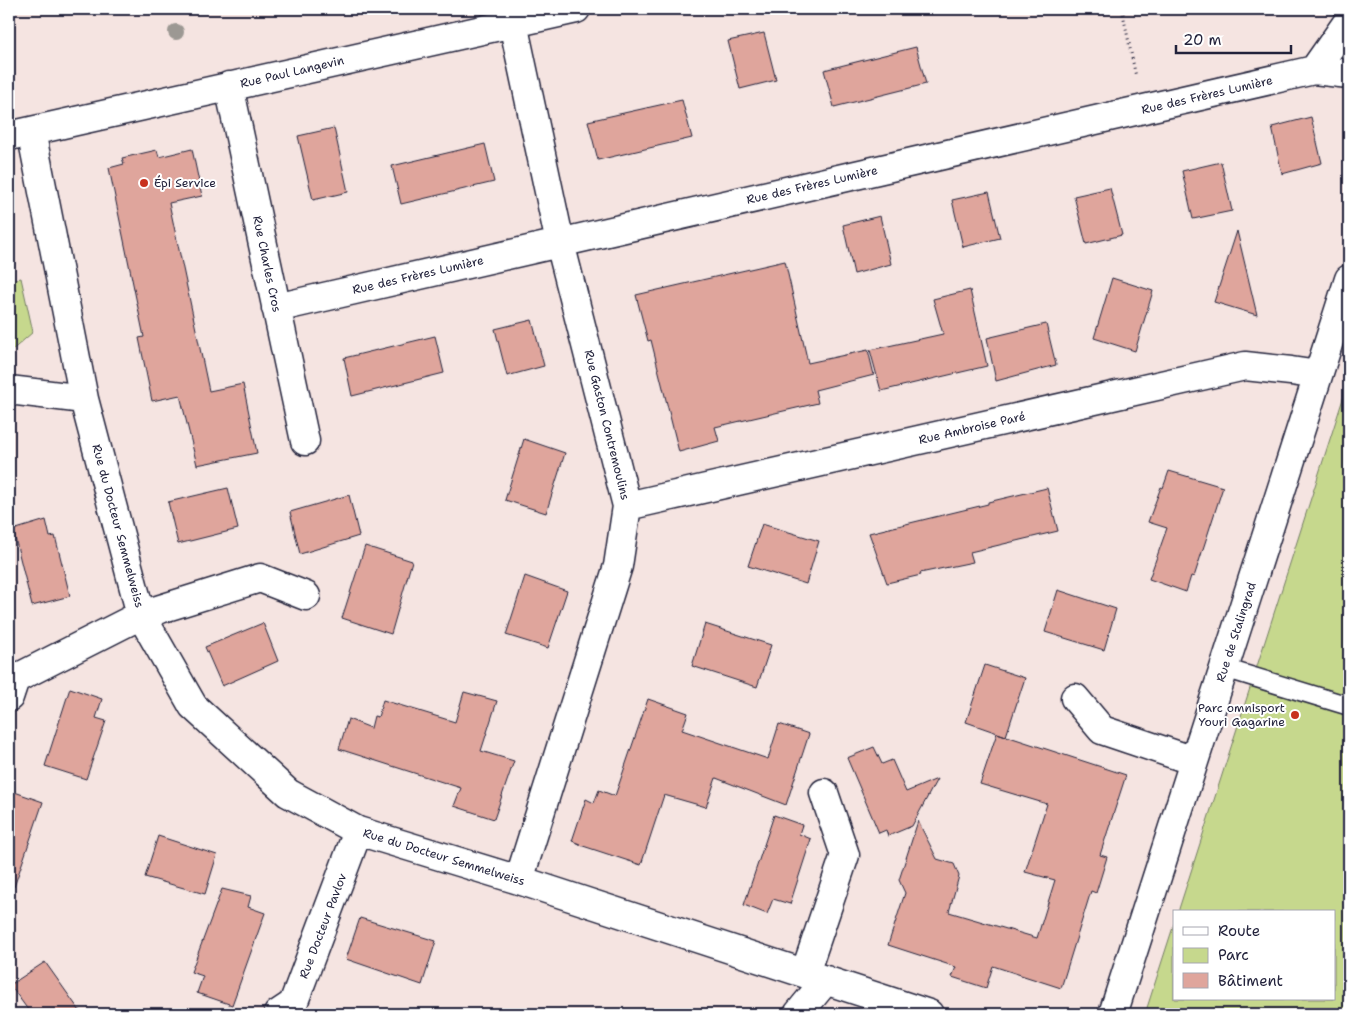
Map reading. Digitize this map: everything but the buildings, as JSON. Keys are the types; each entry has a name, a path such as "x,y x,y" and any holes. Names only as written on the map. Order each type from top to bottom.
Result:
{"street":[{"name":"Rue Paul Langevin","path":"20,133 229,86 510,16 576,9"},
{"name":"Rue Gaston Contremoulins","path":"510,16 560,242 627,506 618,566 520,880"},
{"path":"1314,70 1349,20"},
{"name":"Rue des Frères Lumière","path":"276,308 1314,70 1349,74"},
{"name":"Rue Charles Cros","path":"229,86 305,441"},
{"name":"Rue du Docteur Semmelweiss","path":"20,133 84,399 141,615 193,706 288,793 358,831 520,880 929,1014"},
{"name":"Rue de Stalingrad","path":"1113,1014 1349,279"},
{"name":"Rue Ambroise Paré","path":"627,506 1245,366 1291,370 1318,375"},
{"path":"9,390 84,399"},
{"path":"9,698 15,679 141,615 260,578 306,596"},
{"path":"1075,698 1102,730 1194,760"},
{"path":"798,1014 816,977 845,854 824,793"},
{"name":"Rue Docteur Pavlov","path":"278,1014 293,1004 358,831"}],"lane":[{"path":"1224,668 1349,706"}],"path":[{"path":"1122,9 1143,109"}],"green space":[{"path":"21,278 33,332 9,353 9,281"},
{"name":"Parc omnisport Youri Gagarine","path":"1349,380 1349,1014 1145,1014 1173,927 1173,1000 1336,1000 1336,910 1179,910"}],"place":[{"name":"Épi Service","path":"144,183"},
{"name":"Parc omnisport Youri Gagarine","path":"1295,715"}]}
